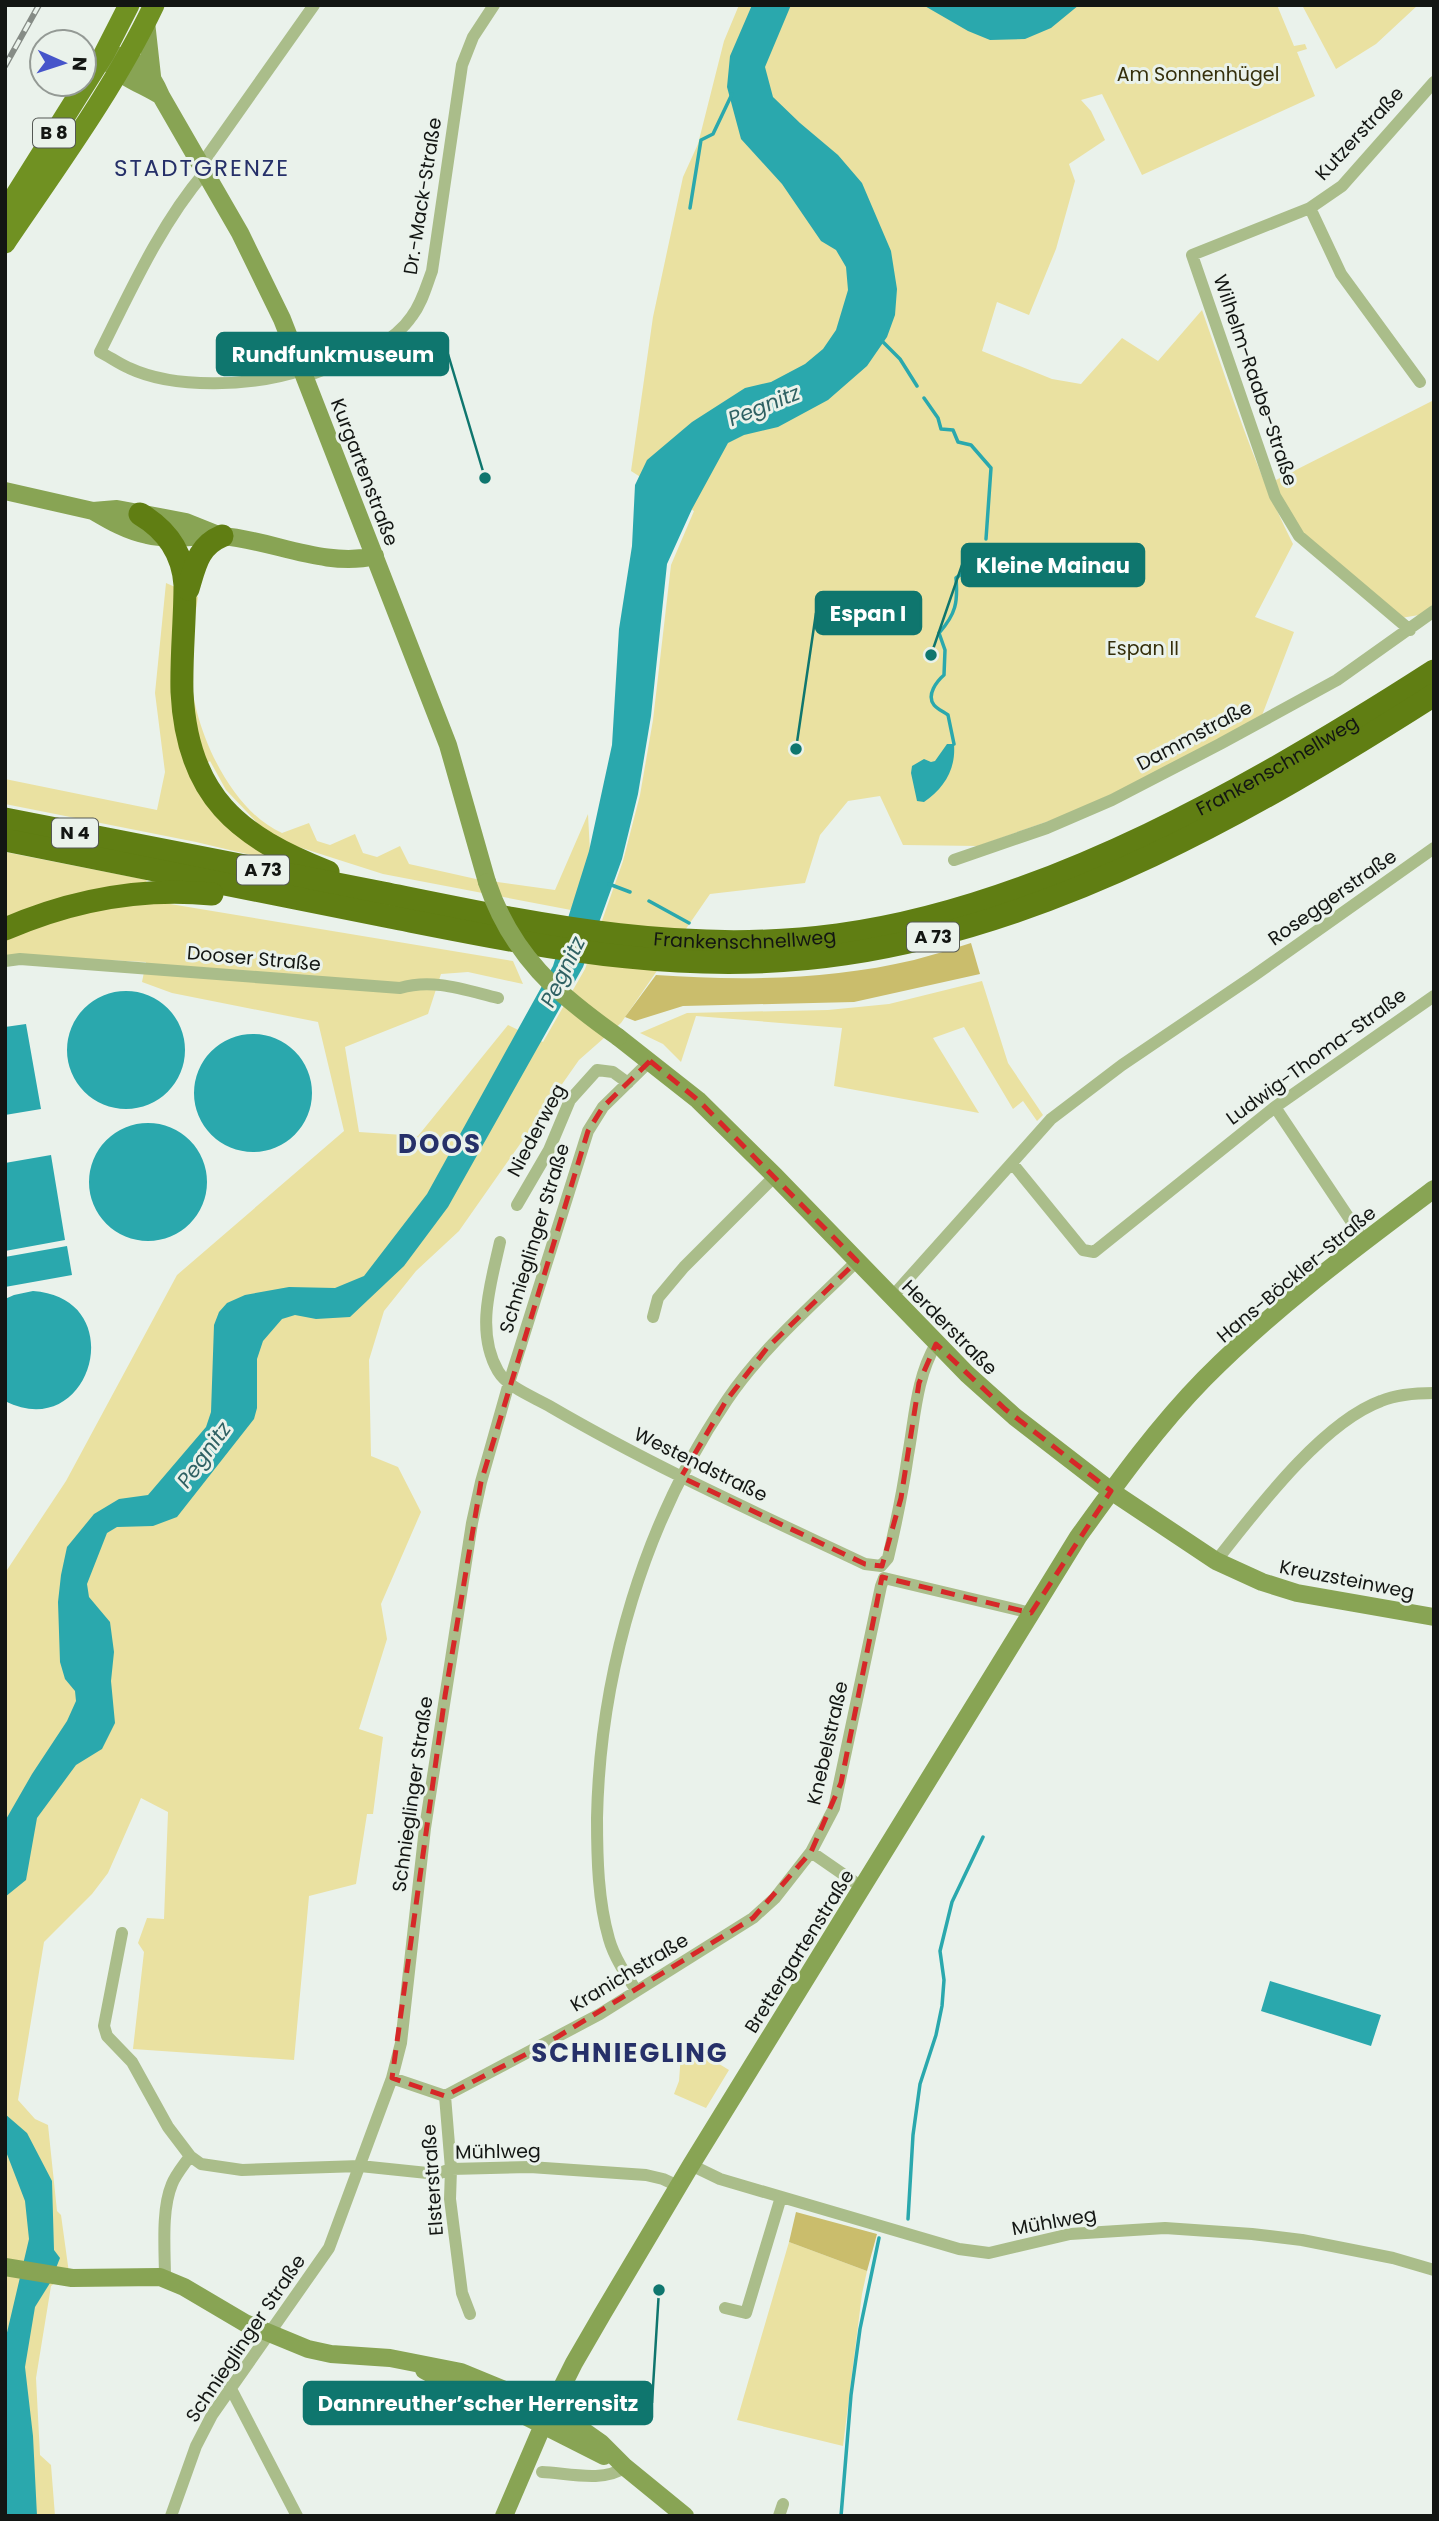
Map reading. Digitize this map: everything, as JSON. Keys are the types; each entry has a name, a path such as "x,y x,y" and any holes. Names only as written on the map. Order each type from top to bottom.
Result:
{"highway":[{"path":"140,514 158,526 169,538 182,565 185,598 182,683 184,718 193,755 210,790 235,821 265,844 310,866 380,893"},
{"path":"185,598 199,554 210,542 222,536"},
{"name":"Frankenschnellweg","path":"652,950 841,934 930,916 1001,895 1085,863 1220,796 1363,715 1434,671"},
{"name":"Frankenschnellweg","path":"5,819 144,858 341,907 753,962 844,954 944,934 998,918 1094,881 1200,831 1299,777 1434,695"},
{"name":"Frankenschnellweg","path":"5,840 380,893 542,935"},
{"path":"5,929 50,911 88,901 154,892 204,893 341,907"}],"main road":[{"name":"B 8","path":"5,212 104,54 129,5"},
{"name":"B 8","path":"5,243 62,159 150,14"},
{"path":"150,14 152,75"},
{"name":"Kurgartenstraße","path":"104,54 161,96"},
{"name":"Kurgartenstraße","path":"121,64 152,75 161,96 260,271 304,374 448,745 487,882 503,922 533,966 568,1000 618,1037"},
{"path":"5,491 93,511 139,533 169,538 222,536"},
{"path":"93,511 117,509 186,522 222,536 352,560 375,556"},
{"name":"Herderstraße","path":"618,1037 689,1091 775,1176 936,1344 1005,1409 1111,1491"},
{"name":"Hans-Böckler-Straße","path":"1036,1606 1063,1559 1111,1491 1188,1396 1296,1295 1434,1189"},
{"name":"Kreuzsteinweg","path":"1111,1491 1216,1562 1248,1577 1287,1590 1434,1617"},
{"name":"Brettergartenstraße","path":"504,2516 546,2418 580,2353 678,2186 1036,1606"},
{"path":"7,2267 79,2278 149,2276 165,2279 184,2287 234,2318 324,2353 379,2357 412,2363 450,2384 546,2418 625,2467 680,2514"}],"street":[{"path":"203,168 314,5"},
{"name":"Dr.-Mack-Straße","path":"203,168 156,245 100,352 129,369 149,375 198,383 264,381 304,374 387,341 411,318 421,303 432,271 462,65 473,37 494,5"},
{"name":"Kutzerstraße","path":"1192,255 1310,208 1342,186 1434,82"},
{"path":"1310,208 1341,274 1420,382"},
{"name":"Wilhelm-Raabe-Straße","path":"1192,255 1275,496 1299,536 1410,629"},
{"name":"Dammstraße","path":"954,860 1047,828 1112,800 1337,680 1434,611"},
{"name":"Roseggerstraße","path":"891,1298 1052,1119 1166,1034 1252,977 1434,848"},
{"name":"Dooser Straße","path":"5,961 20,959 400,988 423,983 498,998"},
{"name":"Ludwig-Thoma-Straße","path":"1012,1163 1083,1250 1094,1252 1275,1107 1434,996"},
{"name":"Schnieglinger Straße","path":"171,2516 196,2446 212,2415 329,2248 392,2078 401,2043 425,1828 471,1530 481,1482 588,1131 603,1107 650,1061"},
{"name":"Niederweg","path":"517,1205 549,1150 575,1093 597,1070 613,1072 628,1083"},
{"path":"1275,1107 1365,1242"},
{"path":"653,1317 658,1298 684,1267 775,1176"},
{"path":"500,1241 487,1300 486,1323 494,1363 509,1383"},
{"path":"636,1990 609,1940 600,1887 597,1840 598,1783 605,1716 640,1573 681,1477 726,1401 767,1349 857,1261"},
{"name":"Knebelstraße","path":"811,1852 831,1815 841,1783 882,1572 888,1558 894,1528 922,1371 936,1344"},
{"name":"Westendstraße","path":"509,1383 594,1432 681,1477 882,1572 1036,1606"},
{"path":"1216,1562 1268,1496 1324,1439 1355,1413 1393,1397 1434,1393"},
{"path":"811,1852 863,1888"},
{"name":"Kranichstraße","path":"445,2096 600,2014 760,1912 775,1898 811,1852"},
{"path":"122,1933 104,2026 107,2036 132,2062 168,2127 190,2156 169,2193 164,2246 165,2279"},
{"name":"Elsterstraße","path":"392,2078 445,2096 451,2169 450,2199 462,2293 470,2314"},
{"name":"Mühlweg","path":"190,2156 201,2164 242,2170 360,2166 437,2174 451,2169 530,2167 646,2175 678,2186"},
{"name":"Mühlweg","path":"691,2165 715,2177 959,2249 989,2253 1070,2234 1165,2228 1301,2240 1393,2258 1434,2270"},
{"path":"725,2308 746,2313 781,2197"},
{"path":"230,2387 297,2516"},
{"path":"542,2472 606,2475 617,2473 625,2467"}],"highlighted area":[{"path":"650,1061 698,1100 857,1261 767,1348 726,1401 681,1477 865,1564 882,1566 901,1498 919,1383 936,1344 1005,1409 1111,1491 1031,1613 882,1577 841,1783 811,1852 753,1918 544,2045 445,2096 392,2078 445,1696 481,1482 588,1131 603,1107"}],"green space":[{"path":"739,5 1277,5 1294,46 1305,44 1307,49 1297,52 1315,96 1142,175 1102,94 1081,100 1091,111 1105,140 1069,164 1075,181 1056,249 1029,315 997,302 982,351 1052,379 1081,384 1122,338 1158,361 1202,310 1255,458 1293,544 1255,617 1294,632 1261,718 1066,815 978,846 903,845 880,796 848,801 820,835 805,883 710,894 621,1023 579,1060 459,1231 416,1271 384,1311 369,1360 371,1456 398,1467 421,1512 381,1604 387,1639 359,1729 383,1737 373,1814 367,1814 356,1884 309,1896 294,2060 133,2049 144,1952 138,1943 147,1918 164,1919 168,1812 141,1798 108,1873 92,1894 44,1942 18,2100 35,2119 48,2125 57,2211 61,2215 69,2273 51,2286 36,2378 40,2455 51,2465 55,2516 5,2516 5,1573 66,1481 177,1275 344,1131 318,1022 172,993 142,982 146,962 28,956 5,958 5,935 140,899 513,961 523,984 468,972 441,974 428,1014 345,1047 359,1132 418,1136 508,1025 543,1042 585,969 623,861 640,795 653,720 671,565 694,511 631,471 653,317 683,177 698,144 724,41"},
{"path":"1302,5 1418,5 1376,44 1336,69"},
{"path":"1434,400 1434,604 1419,615 1401,618 1303,533 1279,497 1274,481"},
{"path":"166,583 198,597 190,661 196,709 204,735 228,783 262,821 282,833 309,823 317,841 330,845 355,834 363,853 377,857 400,846 409,864 476,879 555,890 588,814 590,852 571,910 383,874 286,843 263,829 226,790 210,761 195,774 280,862 196,842 5,804 5,779 157,810 165,772 155,693"},
{"path":"5,852 147,880 5,923"},
{"path":"982,981 1008,1063 1043,1115 1037,1121 1023,1101 1013,1109 964,1027 933,1038 979,1113 834,1086 842,1028 696,1016 681,1062 663,1044 640,1033 687,1013 828,1010 889,1004"},
{"path":"698,2051 729,2070 706,2108 674,2094 679,2081 681,2054 693,2061"},
{"path":"789,2242 867,2271 843,2446 737,2420"}],"shaded area":[{"path":"971,943 980,974 854,1002 683,1006 635,1021 625,1017 656,975 753,978 850,972 914,960"},
{"path":"796,2212 877,2234 867,2271 789,2242"}],"water":[{"name":"Pegnitz","path":"752,5 791,5 765,67 773,97 838,155 862,183 891,251 897,289 895,315 887,337 867,366 828,400 778,427 744,435 728,443 692,509 667,564 651,716 638,794 622,859 583,967 448,1207 404,1266 350,1317 316,1319 295,1315 282,1319 263,1341 257,1359 257,1408 254,1419 177,1517 153,1526 117,1527 107,1533 87,1584 89,1597 110,1622 114,1652 111,1681 115,1723 102,1749 76,1765 37,1818 26,1880 5,1897 5,1821 67,1721 76,1701 75,1691 65,1679 60,1662 58,1602 67,1547 94,1514 119,1499 148,1495 206,1427 211,1412 214,1325 219,1312 227,1303 245,1295 289,1287 335,1288 364,1276 427,1194 553,966 589,851 612,745 619,629 632,546 635,485 647,460 692,422 745,388 771,382 805,364 823,349 836,330 848,290 846,267 836,250 821,241 782,184 741,139 727,87 730,56"},
{"path":"923,5 1079,5 1051,28 1025,39 990,40 968,31"},
{"path":"947,744 954,744 954,753 947,778 931,797 924,802 917,801 912,766 924,759 935,761"},
{"path":"126,991 159,1001 175,1017 185,1050 175,1083 159,1099 126,1109 93,1099 77,1083 67,1050 77,1017 93,1001"},
{"path":"26,1024 41,1109 5,1115 5,1027"},
{"path":"253,1034 286,1044 302,1060 312,1093 302,1126 286,1142 253,1152 220,1142 204,1126 194,1093 204,1060 220,1044"},
{"path":"148,1123 181,1133 197,1149 207,1182 197,1215 181,1231 148,1241 115,1231 99,1215 89,1182 99,1149 115,1133"},
{"path":"51,1155 65,1240 5,1251 5,1163"},
{"path":"67,1246 72,1275 5,1287 5,1257"},
{"path":"33,1291 64,1300 83,1317 91,1340 89,1365 78,1387 60,1403 35,1409 5,1401 5,1299"},
{"path":"1270,1981 1381,2015 1371,2046 1261,2011"},
{"path":"5,2114 27,2133 52,2181 54,2250 60,2258 50,2283 35,2307 25,2367 33,2436 37,2516 5,2516 5,2341 29,2239 25,2201 5,2149"}],"waterway":[{"path":"690,208 701,140 713,134 732,94"},
{"path":"882,341 900,359 917,386"},
{"path":"924,398 938,418 941,429 953,430 958,442 971,445 991,468 986,539"},
{"path":"954,744 948,715 935,706 931,697 936,684 944,675 945,650 939,633 955,607 956,578 972,566 983,551"},
{"path":"609,884 630,892"},
{"path":"649,901 689,923"},
{"path":"908,2219 913,2135 920,2084 942,2006 944,1980 940,1951 952,1902 983,1837"},
{"path":"841,2516 851,2395 860,2329 879,2238"}],"railway":[{"path":"5,66 39,5"}],"place":[{"name":"Rundfunkmuseum","path":"485,478"},
{"name":"Kleine Mainau","path":"931,655"},
{"name":"Espan I","path":"796,749"},
{"name":"Dannreuther’scher Herrensitz","path":"659,2290"}],"district":[{"name":"STADTGRENZE","path":"202,168"},
{"name":"DOOS","path":"440,1144"},
{"name":"SCHNIEGLING","path":"630,2053"}],"park label":[{"name":"Am Sonnenhügel","path":"1198,74"},
{"name":"Espan II","path":"1143,648"}]}
